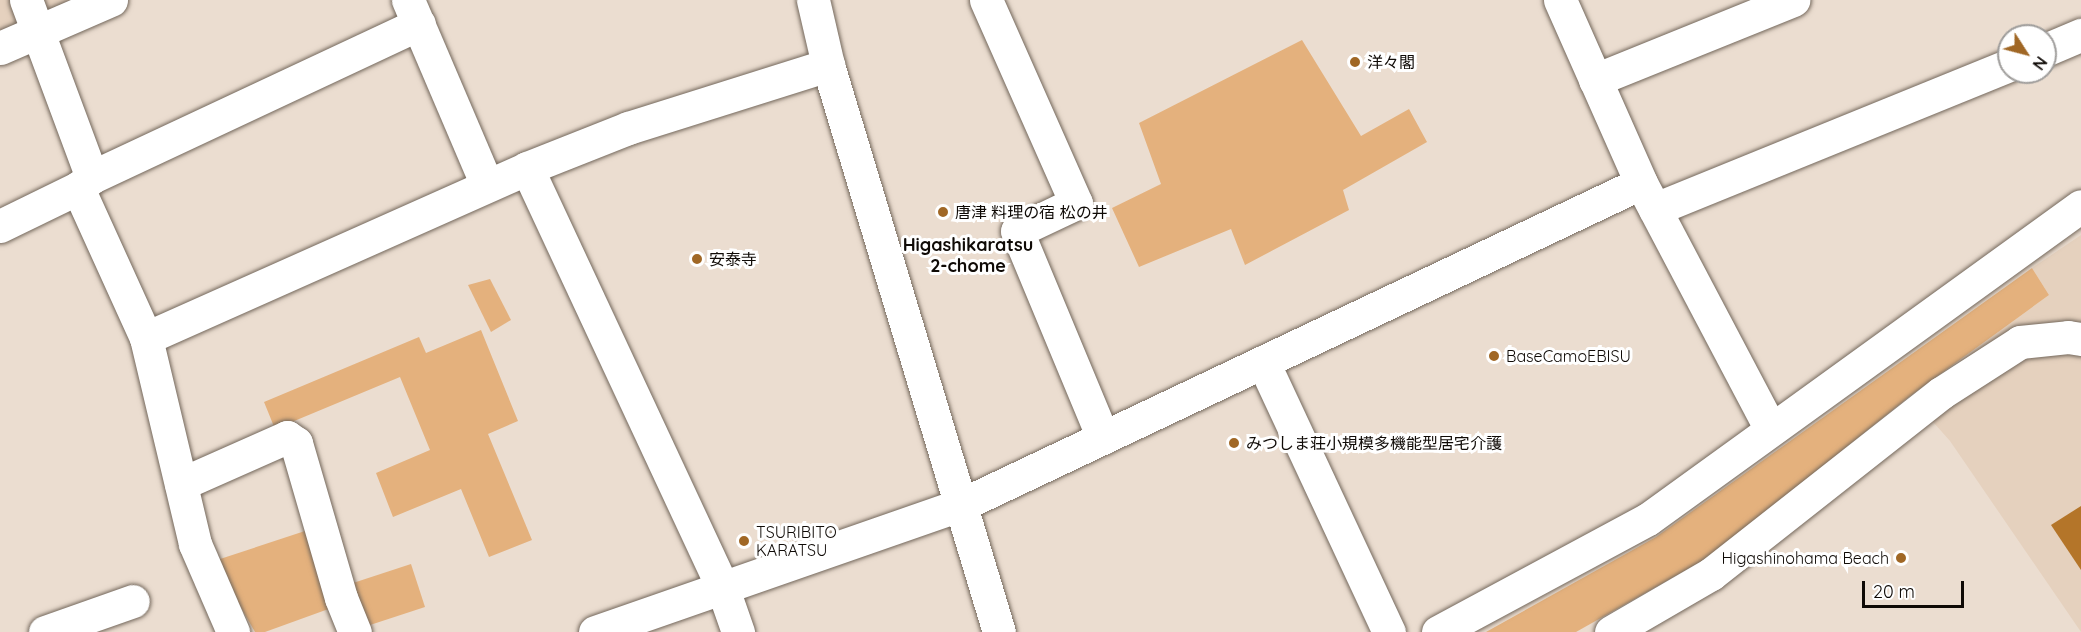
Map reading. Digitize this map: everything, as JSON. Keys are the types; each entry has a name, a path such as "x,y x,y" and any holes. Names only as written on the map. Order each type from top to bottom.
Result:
{"street":[{"path":"26,0 85,182 146,338 195,544 234,632"},
{"path":"0,48 111,0"},
{"path":"813,0 828,65 963,504 999,632"},
{"path":"986,0 1076,203 1017,231 1103,438"},
{"path":"1560,0 1648,196 1770,428"},
{"path":"1595,80 1793,0"},
{"path":"0,226 413,12 487,185"},
{"path":"2057,45 2081,35"},
{"path":"146,338 527,168 628,128 828,65"},
{"path":"612,629 963,504 1263,362 1648,196 1997,68"},
{"path":"527,168 723,589 738,632"},
{"path":"1438,632 1648,519 1770,428 2081,206"},
{"path":"1611,632 1711,574 1941,393 2020,342 2068,337 2081,339"},
{"path":"1263,362 1389,632"},
{"path":"181,484 286,437 296,443 341,598 355,632"},
{"path":"45,632 132,600"}],"shaded area":[{"path":"0,0 83,0 0,35"},
{"path":"1302,40 1361,136 1409,109 1427,142 1343,190 1349,210 1245,265 1231,229 1139,267 1112,208 1161,184 1139,123"},
{"path":"2081,235 2081,632 1950,441 1910,396 2049,295 2032,268"},
{"path":"2032,268 2049,295 1910,396 1709,557 1576,632 1486,632 1656,537"},
{"path":"490,279 511,320 491,332 468,285"},
{"path":"481,330 518,421 488,434 532,540 489,557 461,489 393,517 376,473 430,450 400,377 275,429 264,402 419,337 426,353"},
{"path":"2081,506 2081,570 2051,525"},
{"path":"308,530 334,607 265,632 255,632 214,561"},
{"path":"411,564 425,607 367,626 353,583"}],"place":[{"name":"洋々閣","path":"1355,62"},
{"name":"唐津 料理の宿 松の井","path":"943,212"},
{"name":"安泰寺","path":"697,259"},
{"name":"BaseCamoEBISU","path":"1494,356"},
{"name":"みつしま荘小規模多機能型居宅介護","path":"1234,443"},
{"name":"TSURIBITO KARATSU","path":"744,541"},
{"name":"Higashinohama Beach","path":"1901,558"}],"district":[{"name":"Higashikaratsu 2-chome","path":"968,256"}]}
